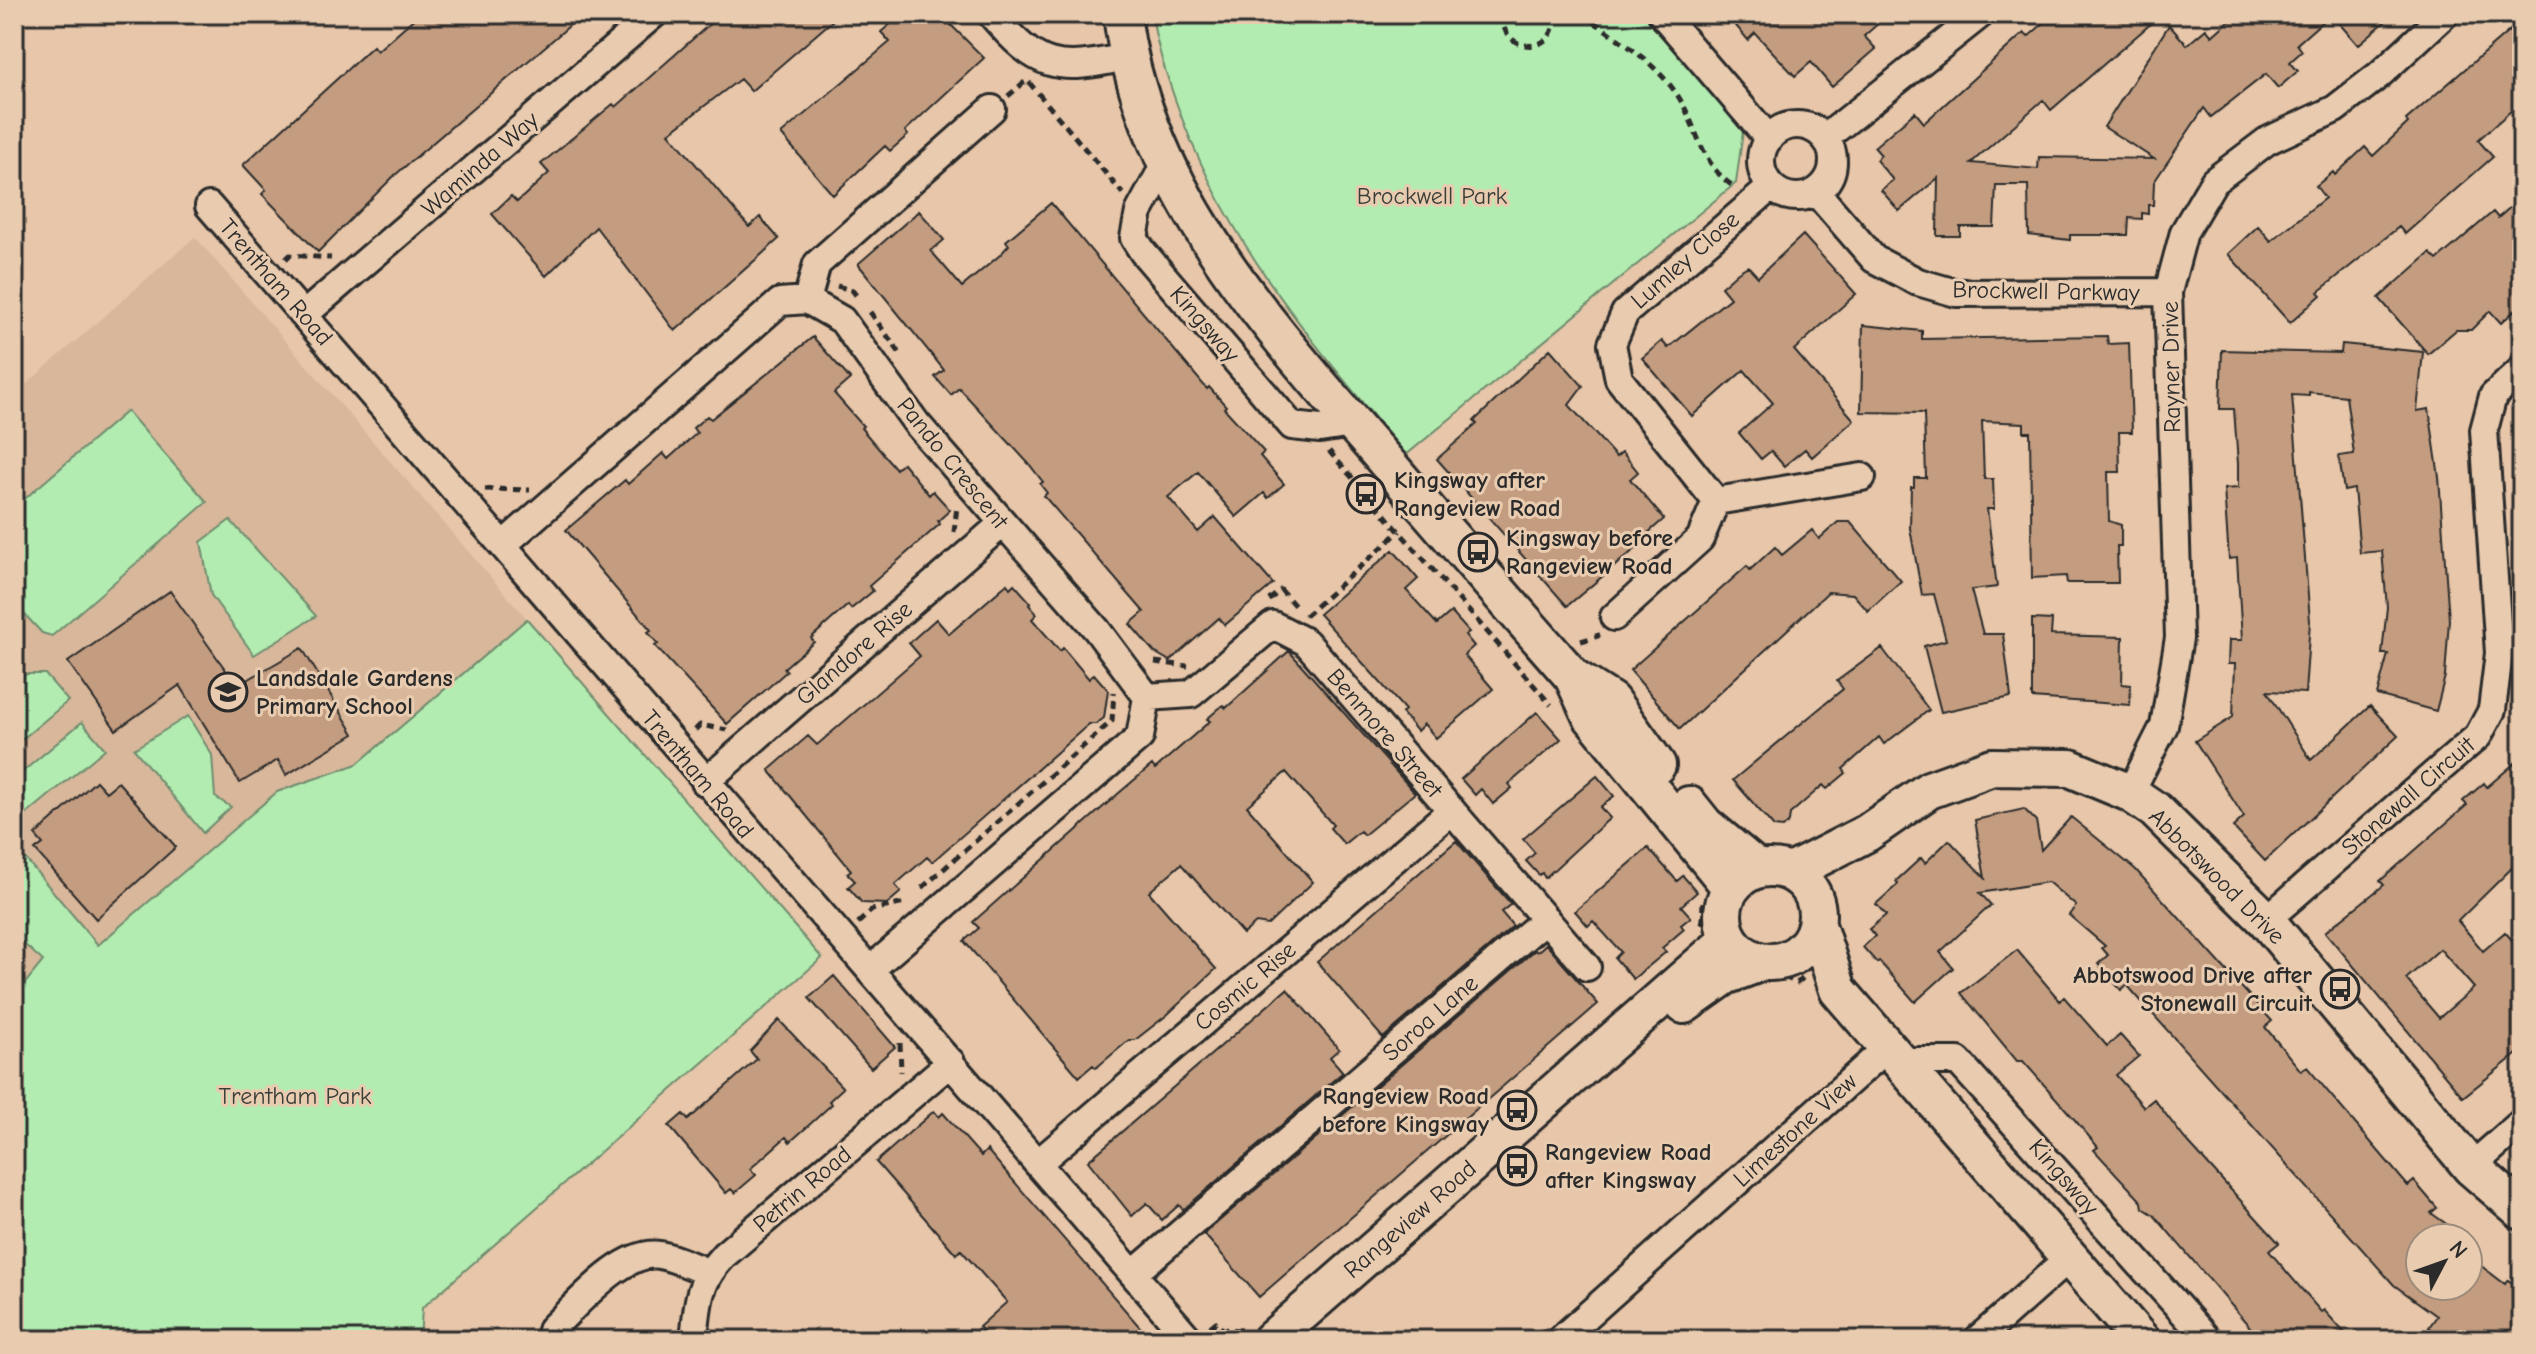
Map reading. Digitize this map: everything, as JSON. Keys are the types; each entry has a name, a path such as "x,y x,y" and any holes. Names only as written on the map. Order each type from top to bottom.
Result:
{"street":[{"name":"Waminda Way","path":"305,314 654,14"},
{"path":"991,14 1020,48 1043,60 1066,67 1127,57"},
{"name":"Kingsway","path":"1122,14 1127,57 1140,104 1166,162 1203,230 1337,426 1573,677 1611,701 1624,715 1665,778 1705,825 1760,876 1807,885 1817,913 1792,972 1892,1055 2141,1340"},
{"path":"1662,14 1769,139"},
{"path":"1825,138 1981,14"},
{"name":"Rayner Drive","path":"2130,793 2164,726 2179,638 2168,292 2184,232 2214,181 2267,141 2335,109 2379,75 2445,14"},
{"path":"503,545 780,302 807,300 817,264 992,109"},
{"path":"1787,127 1815,130 1825,138 1832,152 1830,176 1816,192 1800,198 1771,187 1761,165 1762,153 1769,139 1787,127"},
{"path":"1139,212 1166,162"},
{"name":"Lumley Close","path":"1716,501 1619,379 1612,344 1625,313 1771,187"},
{"name":"Brockwell Parkway","path":"1816,192 1874,259 1918,282 1956,293 2168,292"},
{"name":"Trentham Road","path":"209,206 1190,1340"},
{"name":"Kingsway","path":"1139,212 1134,238 1143,252 1292,426 1337,426"},
{"name":"Pando Crescent","path":"807,300 842,320 917,424 1097,630 1128,672"},
{"name":"Stonewall Circuit","path":"2266,920 2478,736 2492,710 2499,653 2484,430 2493,396 2522,369"},
{"path":"1614,617 1700,539 1716,501 1862,477"},
{"name":"Glandore Rise","path":"705,782 1002,524"},
{"name":"Benmore Street","path":"1147,697 1191,694 1273,625 1306,642 1587,967"},
{"path":"871,969 1140,737 1147,697 1128,672"},
{"name":"Abbotswood Drive","path":"1760,876 1867,833 1929,790 1992,767 2070,768 2130,793 2155,810 2266,920 2471,1167 2522,1211"},
{"name":"Cosmic Rise","path":"1038,1163 1452,810"},
{"name":"Abbotswood Drive","path":"1792,972 1800,953 1810,941 1817,913 1867,833"},
{"path":"1760,876 1723,907 1729,939 1743,954 1792,972"},
{"name":"Soroa Lane","path":"1133,1274 1546,919"},
{"name":"Rangeview Road","path":"1300,1340 1554,1106 1729,939"},
{"name":"Rangeview Road","path":"1271,1340 1554,1106 1692,998 1725,976 1792,972"},
{"name":"Kingsway","path":"1892,1055 1958,1061 2208,1340"},
{"name":"Limestone View","path":"1560,1340 1892,1055"},
{"name":"Petrin Road","path":"694,1340 698,1293 708,1272 724,1255 951,1062"},
{"path":"2471,1167 2522,1122"},
{"path":"548,1340 552,1328 619,1267 639,1257 658,1255 708,1272"},
{"path":"1977,1340 2069,1258"}],"path":[{"path":"1502,14 1504,30 1510,38 1528,48 1536,47 1550,36 1554,14"},
{"path":"1582,14 1642,58 1675,92 1711,164 1733,186"},
{"path":"992,109 1027,80 1139,212"},
{"path":"1337,426 1325,447 1400,531"},
{"path":"842,938 872,910 901,906 1112,721 1114,685 1128,672"}],"shaded area":[{"name":"Landsdale Gardens Primary School","path":"195,237 527,619 357,764 276,792 14,1037 14,395"}],"green space":[{"name":"Brockwell Park","path":"1152,14 1650,14 1743,131 1736,183 1406,455 1305,331 1246,246 1196,153 1176,102"},
{"path":"127,411 207,502 52,636 42,633 14,603 14,508"},
{"path":"230,520 316,616 254,655 211,595 201,542"},
{"name":"Trentham Park","path":"527,619 822,958 422,1308 420,1340 14,1340 14,997 43,961 14,935 14,857 19,851 98,945 277,792 357,764"},
{"path":"26,674 45,674 68,701 14,746 14,686"},
{"path":"188,716 212,755 215,797 231,807 203,833 134,749"},
{"path":"82,722 105,749 16,823 14,779"}],"building":[{"path":"419,14 583,14 394,176 318,252 262,194 266,190 243,165 373,46 377,51"},
{"path":"721,14 840,14 751,91 740,79 669,133 749,227 760,217 779,239 675,331 596,227 546,276 492,214 511,196 517,202 549,173 541,164 613,104 616,107"},
{"path":"902,14 940,14 984,58 905,131 908,135 890,151 885,146 833,195 781,134 890,42 881,32"},
{"path":"1726,14 1889,14 1864,36 1876,49 1832,87 1811,62 1795,76 1755,33 1748,40"},
{"path":"2054,14 2162,14 2051,110 2043,100 1971,163 2038,169 2039,157 2154,159 2104,127 2169,25 2187,45 2206,29 2212,36 2237,14 2331,14 2297,44 2302,51 2290,62 2298,71 2278,88 2266,74 2211,117 2204,108 2154,182 2153,205 2148,205 2148,214 2142,213 2142,219 2129,218 2128,235 2070,235 2070,240 2029,235 2028,185 1996,185 1994,227 1960,227 1960,236 1937,236 1938,178 1899,211 1881,190 1893,180 1876,160 1881,155 1874,147 1915,112 1924,123 2024,33 2028,37"},
{"path":"2331,14 2394,14 2358,45"},
{"path":"2522,20 2522,101 2478,140 2493,157 2405,234 2399,227 2318,292 2321,295 2290,323 2228,254 2258,226 2271,241 2325,198 2316,186 2333,172 2335,175 2365,147 2373,156 2408,123 2406,120"},
{"path":"2522,197 2522,304 2501,323 2490,311 2471,330 2456,330 2428,354 2379,298 2430,253 2437,260 2493,212 2498,218"},
{"path":"1051,203 1207,389 1209,387 1226,406 1224,408 1264,452 1260,456 1284,484 1268,498 1264,493 1236,517 1198,472 1168,497 1198,532 1215,517 1273,584 1225,625 1219,618 1170,661 1154,652 1130,624 1144,612 1044,496 1047,493 1040,484 1043,482 1029,464 959,388 951,395 935,377 944,370 858,264 919,211 944,240 931,251 962,287 1000,255 1009,245 1006,241"},
{"path":"1803,235 1856,294 1794,350 1854,420 1812,457 1805,449 1784,466 1771,451 1761,459 1739,433 1773,403 1744,370 1692,416 1642,358 1662,341 1668,348 1730,298 1721,287 1738,272 1748,266 1758,277"},
{"path":"1863,325 1922,331 1922,339 2107,336 2108,344 2129,343 2132,432 2119,432 2120,472 2108,472 2109,521 2121,525 2121,546 2117,546 2118,583 2067,583 2066,576 2032,578 2030,432 2024,432 2024,423 1982,421 1984,479 1993,479 1994,509 1987,509 1997,587 1971,590 1983,634 2003,634 2011,697 1941,712 1924,646 1946,640 1934,594 1922,595 1910,528 1911,487 1914,487 1914,478 1926,478 1924,413 1861,412"},
{"path":"813,337 850,379 834,393 863,426 861,428 896,469 903,463 929,495 933,491 950,510 938,521 940,524 869,586 873,591 851,609 848,605 811,638 814,642 784,668 787,671 727,724 655,646 658,644 648,632 651,630 566,530 625,480 628,484 663,453 668,459 697,433 693,428 707,416 711,419"},
{"path":"2342,344 2423,352 2417,411 2429,409 2439,477 2449,620 2445,676 2436,711 2377,695 2388,654 2382,654 2387,607 2382,551 2360,553 2354,489 2344,491 2339,456 2354,454 2346,396 2309,392 2309,396 2292,395 2310,621 2305,693 2267,691 2311,760 2370,706 2398,736 2265,861 2233,827 2244,817 2195,741 2233,717 2235,664 2228,664 2229,640 2242,640 2237,558 2229,559 2224,489 2238,488 2238,464 2234,409 2220,409 2222,350 2341,353"},
{"path":"1550,349 1583,386 1569,405 1616,457 1622,452 1638,472 1630,479 1664,519 1638,542 1641,544 1567,606 1437,459 1477,424 1474,421"},
{"path":"1838,522 1850,522 1901,581 1868,611 1853,594 1828,592 1680,729 1630,670 1747,566 1750,570 1775,547 1782,555 1812,530 1819,539"},
{"path":"1393,550 1418,579 1406,590 1437,624 1451,612 1469,632 1465,635 1474,646 1464,655 1493,689 1436,738 1424,724 1417,731 1402,713 1405,710 1319,614"},
{"path":"1007,584 1010,588 1014,584 1031,603 1029,605 1037,614 1032,619 1060,651 1063,648 1089,679 1094,674 1108,690 1104,718 1096,724 1089,724 932,862 927,857 895,885 901,892 887,904 862,903 848,887 855,881 847,873 851,870 769,770 808,736 817,745 920,656 909,643 936,619 949,634"},
{"path":"170,591 237,686 302,648 354,734 286,775 278,760 240,783 180,685 116,730 68,662"},
{"path":"2032,619 2052,620 2051,635 2123,637 2122,684 2131,685 2130,705 2032,698"},
{"path":"1882,648 1929,710 1884,744 1879,737 1843,769 1846,773 1827,789 1823,785 1790,814 1789,822 1783,828 1774,827 1733,780 1843,689 1837,681"},
{"path":"1289,651 1415,793 1364,835 1360,831 1344,844 1330,828 1333,825 1286,772 1247,806 1313,882 1268,925 1256,923 1243,934 1181,864 1149,892 1216,969 1167,1015 1135,1040 1129,1040 1096,1068 1093,1065 1079,1077 964,941 979,928 973,922 1119,793 1152,765 1155,769 1210,721 1207,719 1223,705 1226,708"},
{"path":"1537,712 1561,739 1509,784 1512,788 1493,804 1481,789 1475,795 1461,779"},
{"path":"2522,757 2522,858 2458,921 2483,951 2505,932 2512,940 2522,932 2522,1050 2463,1097 2325,932 2384,885 2380,881 2467,805 2463,801 2484,783 2487,787","holes":["2440,949 2474,988 2439,1018 2406,979"]},
{"path":"1597,776 1614,796 1600,807 1610,818 1545,878 1542,873 1539,875 1526,861 1535,853 1523,839"},
{"path":"96,781 106,792 118,782 176,847 96,919 35,850 43,844 35,835"},
{"path":"2024,809 2036,821 2041,850 2071,817 2135,869 2272,1021 2265,1027 2301,1071 2307,1067 2408,1186 2414,1181 2437,1208 2431,1213 2444,1222 2404,1222 2404,1292 2394,1285 2127,985 2121,990 2098,964 2108,955 2102,948 2105,946 2069,915 2076,906 2048,882 1980,893 1991,905 1940,952 1953,968 1915,1002 1879,961 1877,963 1863,947 1875,936 1869,929 1886,915 1876,904 1921,858 1925,863 1949,840 1985,878 1975,820"},
{"path":"1456,841 1511,904 1501,912 1513,926 1383,1038 1317,962"},
{"path":"1648,848 1677,881 1683,876 1697,892 1681,906 1691,917 1681,925 1684,929 1662,948 1666,952 1633,979 1615,958 1621,952 1593,921 1588,926 1575,911"},
{"path":"1546,944 1598,1004 1259,1297 1204,1234 1535,950 1537,952"},
{"path":"2017,950 2060,1001 2064,997 2107,1046 2120,1035 2139,1056 2116,1075 2144,1107 2154,1099 2184,1138 2279,1243 2269,1251 2321,1312 2324,1310 2351,1340 2261,1340 2154,1215 2143,1208 2142,1202 2094,1150 2098,1147 2069,1113 2023,1061 2017,1061 1961,993"},
{"path":"834,976 895,1047 871,1068 809,998"},
{"path":"1287,989 1339,1049 1330,1057 1343,1072 1183,1210 1179,1205 1162,1220 1147,1203 1132,1216 1088,1161"},
{"path":"779,1020 843,1088 829,1101 832,1104 790,1142 786,1137 750,1169 756,1175 735,1193 731,1189 726,1193 669,1126 683,1114 688,1120 757,1059 750,1051"},
{"path":"934,1111 939,1117 943,1113 981,1156 987,1150 1151,1340 991,1340 979,1327 1007,1302 961,1250 956,1254 876,1162"},
{"path":"2484,1268 2505,1284 2508,1280 2522,1291 2522,1340 2446,1340 2429,1327 2437,1316 2418,1302 2484,1302"}],"place":[{"name":"Kingsway after Rangeview Road","path":"1366,494"},
{"name":"Kingsway before Rangeview Road","path":"1478,552"},
{"name":"Landsdale Gardens Primary School","path":"228,692"},
{"name":"Abbotswood Drive after Stonewall Circuit","path":"2340,989"},
{"name":"Rangeview Road before Kingsway","path":"1517,1110"},
{"name":"Rangeview Road after Kingsway","path":"1517,1166"}]}
